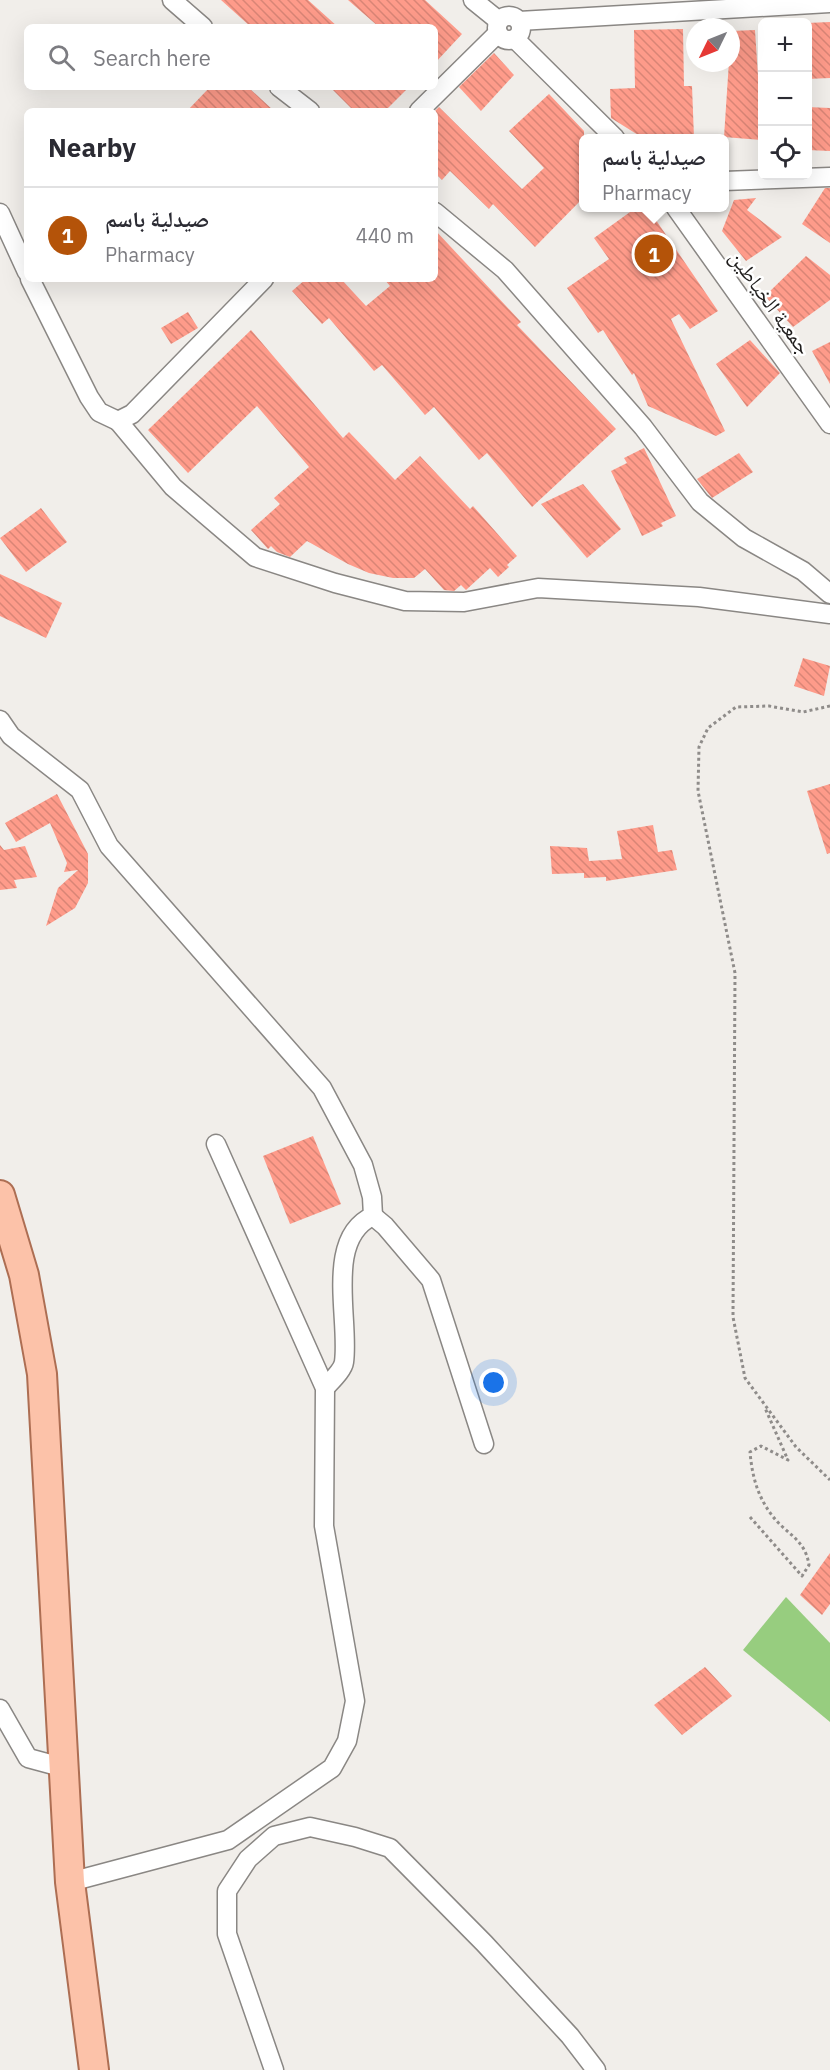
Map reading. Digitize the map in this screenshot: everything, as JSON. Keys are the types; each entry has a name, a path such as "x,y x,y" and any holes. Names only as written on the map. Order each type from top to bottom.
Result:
{"main road":[{"path":"0,1195 24,1275 42,1374 70,1882 94,2070"}],"street":[{"path":"172,0 200,24"},
{"path":"473,0 498,27"},
{"path":"517,30 830,3"},
{"path":"422,108 498,27 505,16 513,16 517,30 611,134"},
{"path":"283,90 306,108"},
{"path":"729,181 830,177"},
{"name":"جمعية الخياطين","path":"680,212 830,423"},
{"path":"0,213 24,265"},
{"path":"438,214 505,270 643,427 700,502 744,538 802,571 830,594"},
{"path":"31,282 89,398 99,412 118,421 174,487 255,557 335,583 405,601 464,602 538,588 699,597 830,614"},
{"path":"118,421 132,414 261,282"},
{"path":"0,720 12,736 80,790 109,846 322,1088 363,1165 372,1197 373,1216 385,1226 431,1280 484,1444"},
{"path":"70,1882 228,1840 332,1767 347,1741 355,1701 324,1526 325,1388 216,1144"},
{"path":"325,1388 344,1364 343,1255 354,1233 364,1220 373,1216"},
{"path":"0,1709 28,1758 65,1768"},
{"path":"273,2070 227,1934 226,1891 248,1859 274,1836 310,1827 390,1848 570,2036 596,2070"}],"path":[{"path":"830,706 803,712 768,706 736,707 708,728 699,747 698,791 735,973 733,1317 745,1378 796,1447 830,1480"},
{"path":"750,1517 802,1576 809,1565 806,1549 772,1516 760,1497 752,1475 750,1452 761,1446 788,1460 762,1401"}],"green space":[{"path":"786,1597 830,1643 830,1722 743,1650"}],"building":[{"path":"221,0 308,0 335,24 248,24"},
{"path":"348,0 425,0 462,34 438,60 438,24 376,24"},
{"path":"830,22 830,78 812,79 812,23"},
{"path":"683,29 684,86 692,86 694,134 637,134 611,118 610,89 635,88 634,30"},
{"path":"755,30 758,140 729,137 729,134 724,134 728,72 740,72 740,31"},
{"path":"494,53 514,75 481,111 459,87"},
{"path":"207,90 251,90 271,108 190,108"},
{"path":"333,90 406,90 388,108 351,108"},
{"path":"549,94 584,131 584,134 579,134 579,202 535,247 493,204 489,209 450,171 442,180 438,176 439,107 522,189 544,168 509,131"},
{"path":"812,107 830,108 830,151 812,150"},
{"path":"825,188 830,188 830,243 802,224"},
{"path":"756,198 747,210 782,237 746,261 722,231 734,200"},
{"path":"630,212 650,212 718,311 690,329 679,314 671,319 725,431 716,436 648,406 634,373 632,375 603,330 598,333 567,288 609,259 594,238"},
{"path":"438,233 521,322 517,325 616,429 532,507 487,453 479,460 434,407 425,415 382,365 374,371 329,318 322,324 292,291 302,282 344,282 366,306 390,286 387,282 438,282"},
{"path":"806,256 830,275 830,300 793,327 765,296"},
{"path":"188,312 198,328 171,344 161,328"},
{"path":"251,330 343,438 349,432 395,480 420,456 470,509 473,506 517,556 507,565 509,567 498,577 490,568 466,590 461,585 454,591 444,590 425,569 414,578 393,578 369,573 307,541 290,557 277,552 271,546 268,549 251,530 280,504 274,498 309,467 257,406 188,473 148,430"},
{"path":"750,340 780,373 747,407 716,364"},
{"path":"830,342 830,384 812,351"},
{"path":"644,448 676,516 661,523 663,526 642,536 611,471 627,463 624,458"},
{"path":"739,453 753,472 712,498 697,479"},
{"path":"583,484 621,529 587,558 541,504"},
{"path":"41,508 67,542 26,572 0,538"},
{"path":"0,574 62,603 46,638 0,616"},
{"path":"803,658 830,666 824,696 794,686"},
{"path":"830,784 830,853 827,854 807,791"},
{"path":"57,794 88,854 88,883 75,908 46,926 58,888 78,870 64,872 67,863 50,823 16,842 5,823"},
{"path":"653,825 658,852 672,850 677,870 606,881 606,877 584,878 584,873 552,874 550,846 587,848 589,861 622,859 617,831"},
{"path":"0,845 4,850 25,846 37,877 14,880 17,888 0,890"},
{"path":"313,1136 341,1204 290,1224 263,1156"},
{"path":"830,1553 830,1604 822,1615 800,1595"},
{"path":"705,1667 732,1696 682,1735 654,1705"}],"place":[{"name":"صيدلية باسم","path":"654,254"}]}
